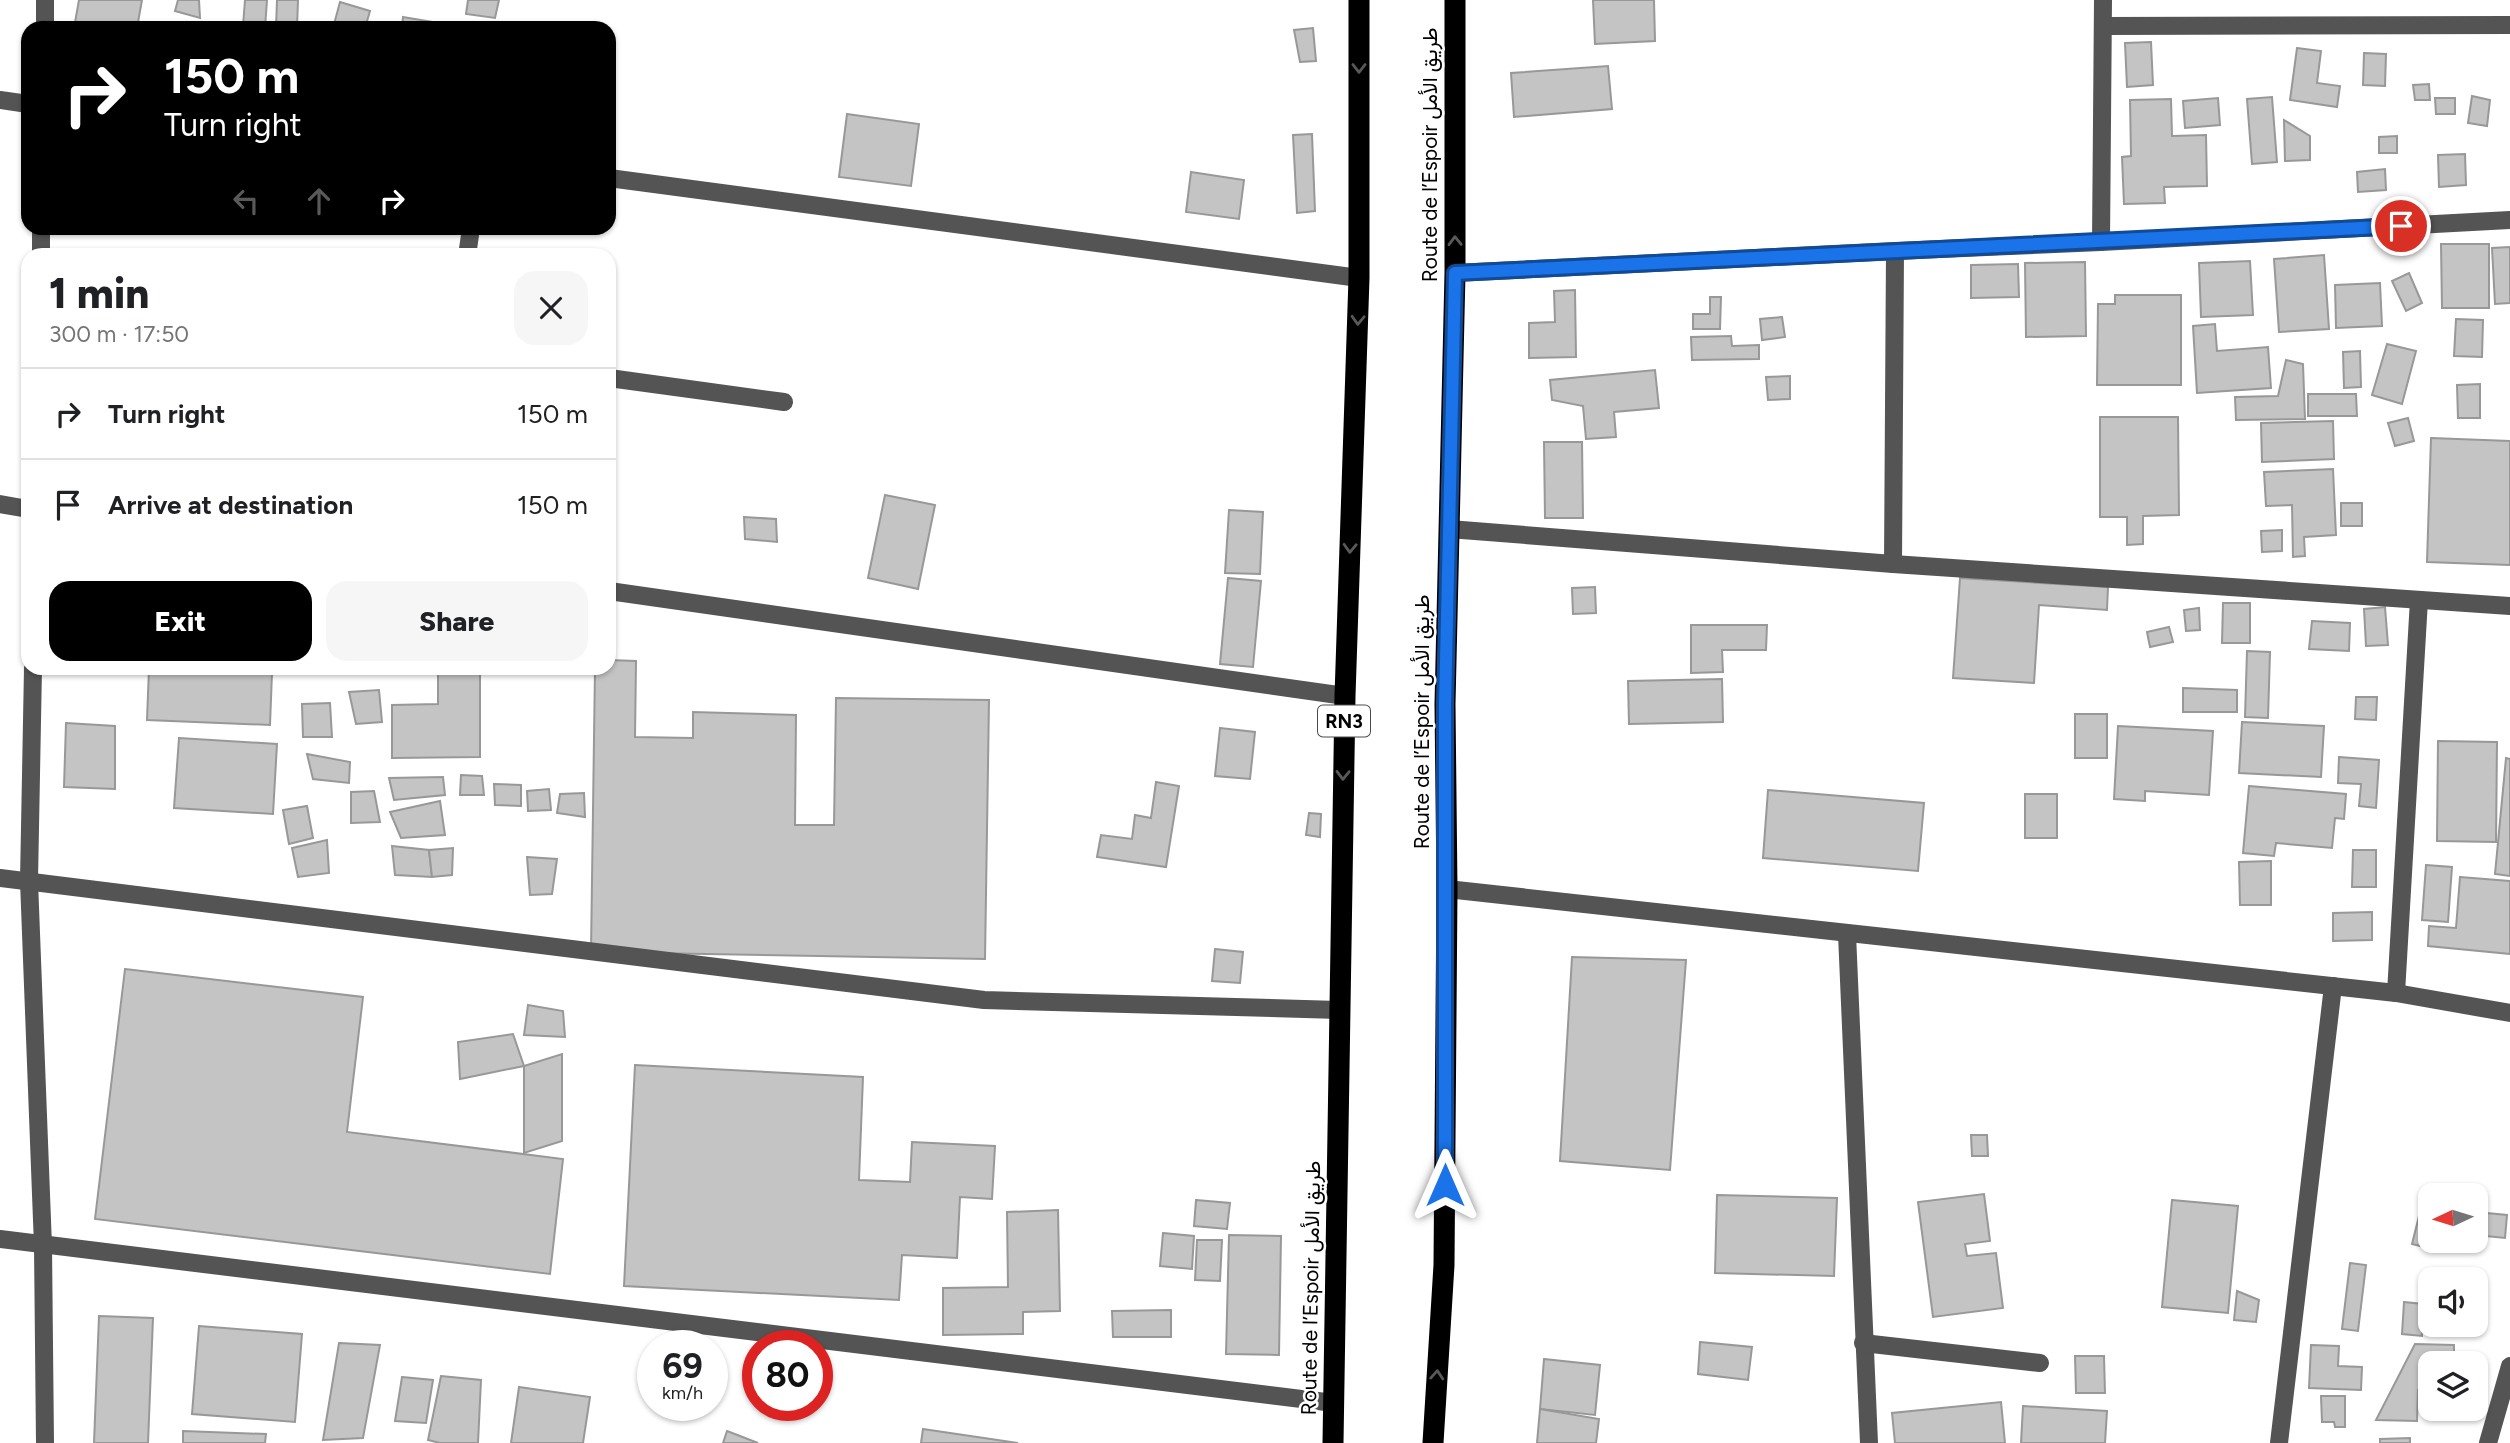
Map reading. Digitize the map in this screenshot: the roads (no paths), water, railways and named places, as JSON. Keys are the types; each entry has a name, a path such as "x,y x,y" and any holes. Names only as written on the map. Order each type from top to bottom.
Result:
{"highway":[{"name":"Route de l’Espoir طريق الأمل","path":"1333,1443 1345,696 1359,278 1359,0"},
{"name":"Route de l’Espoir طريق الأمل","path":"1433,1443 1444,1265 1447,889 1445,704 1455,273 1455,0"}],"street":[{"path":"45,0 45,21"},
{"path":"2101,242 2103,0"},
{"path":"2103,26 2510,25"},
{"path":"0,100 21,103"},
{"path":"616,179 1359,278"},
{"path":"1455,273 2510,220"},
{"path":"1893,564 1895,251"},
{"path":"616,378 784,402"},
{"path":"0,504 21,508"},
{"path":"1448,529 1893,564 2510,606"},
{"path":"616,592 1345,696"},
{"path":"2396,993 2419,600"},
{"path":"33,675 29,881 43,1246 45,1443"},
{"path":"0,878 984,1000 1339,1010"},
{"path":"1447,889 2396,993 2510,1013"},
{"path":"1847,934 1868,1443"},
{"path":"2279,1443 2333,986"},
{"path":"0,1239 1334,1403"},
{"path":"1863,1343 2040,1363"},
{"path":"2488,1443 2510,1366"}]}
